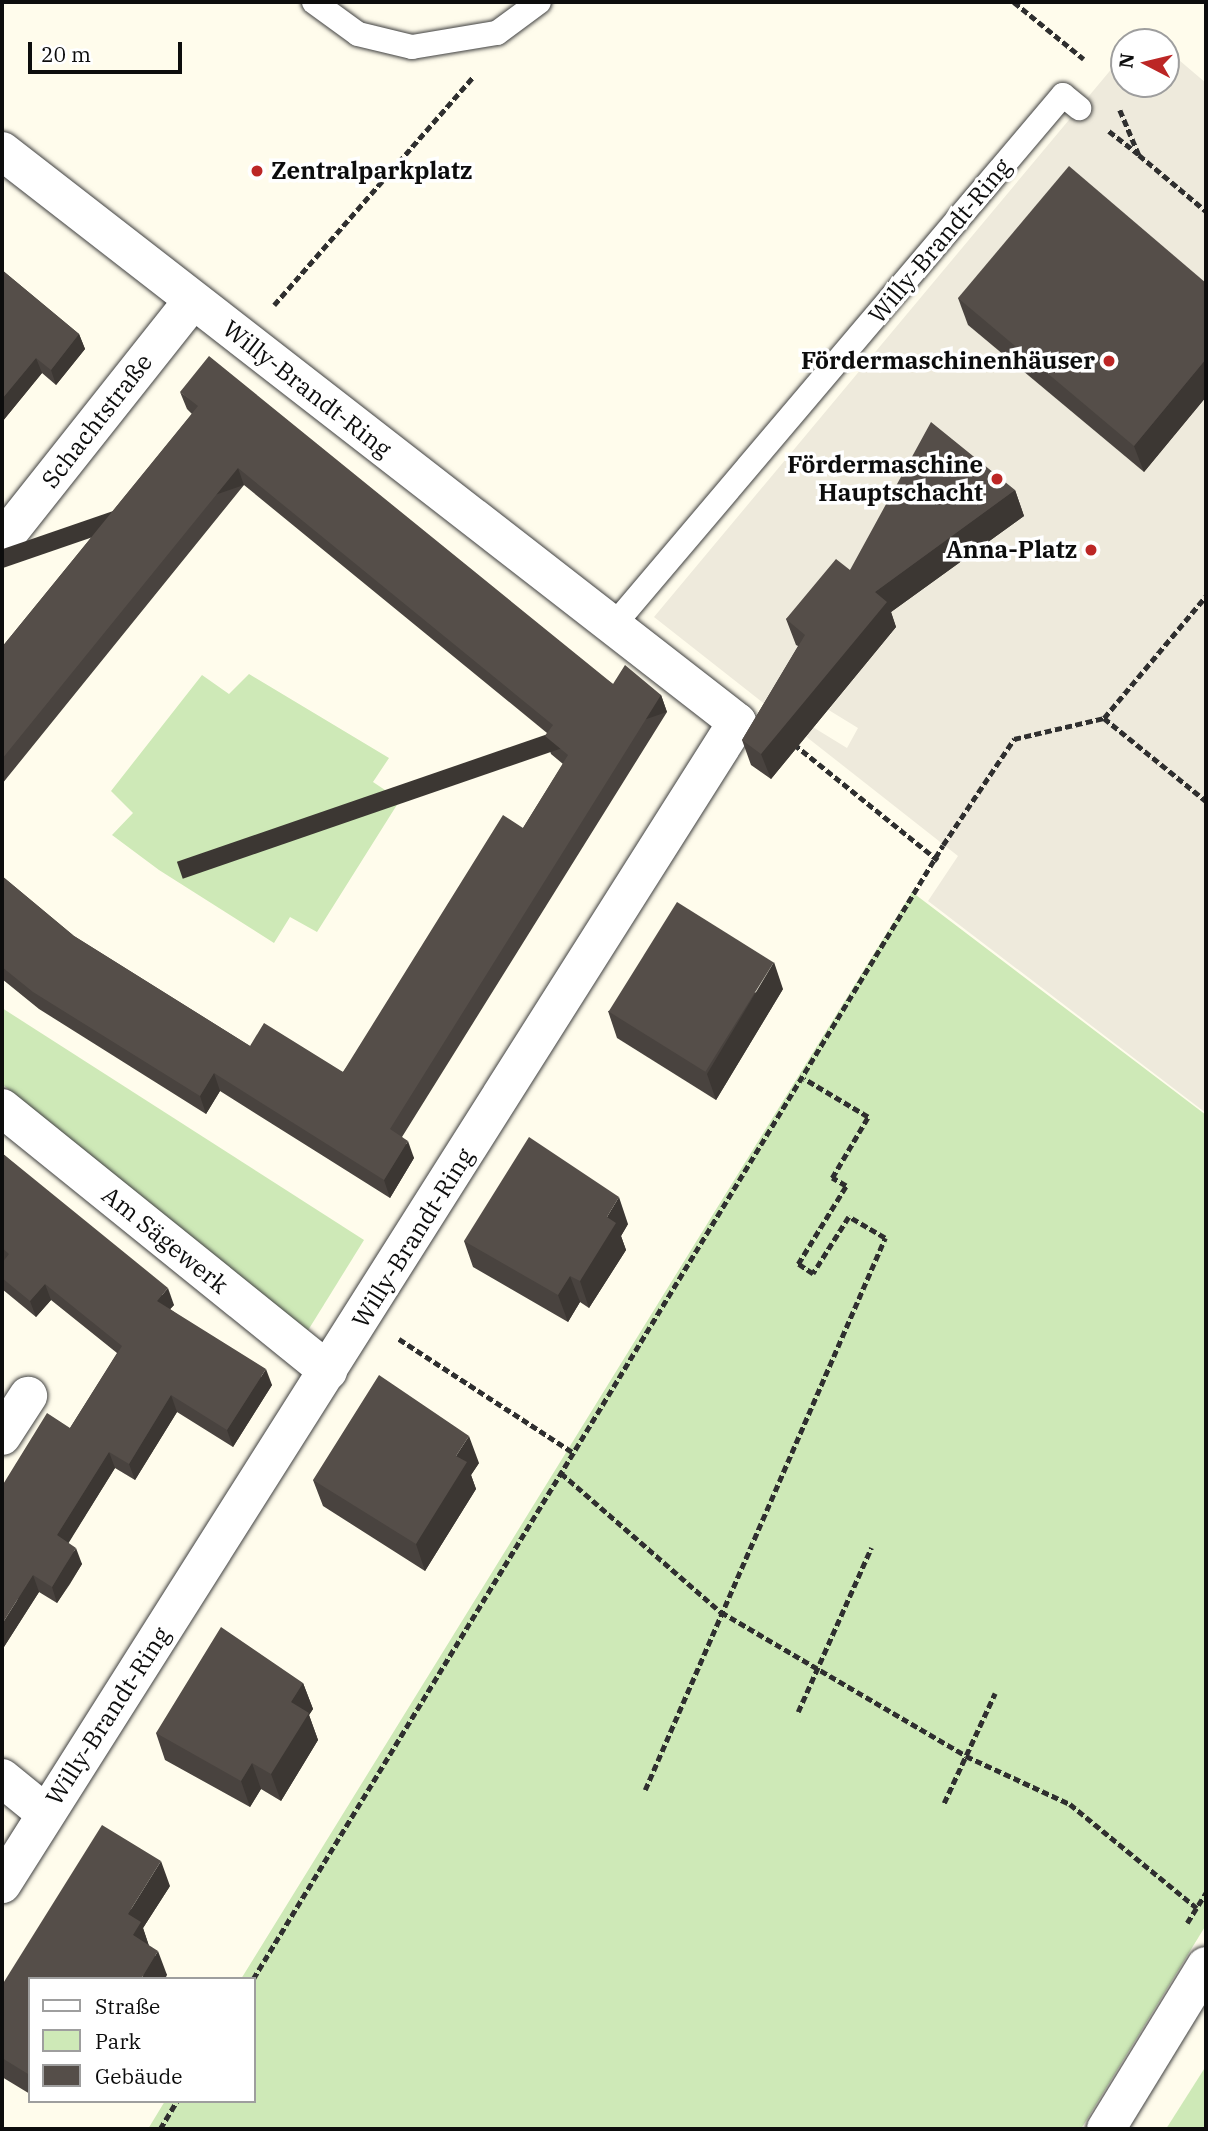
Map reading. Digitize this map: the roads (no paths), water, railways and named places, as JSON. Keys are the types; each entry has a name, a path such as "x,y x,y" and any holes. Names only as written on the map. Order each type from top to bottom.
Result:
{"street":[{"name":"Willy-Brandt-Ring","path":"2,151 737,722 2,1884"},
{"name":"Schachtstraße","path":"2,541 192,301"},
{"name":"Am Sägewerk","path":"2,1108 328,1371"},
{"path":"2,1436 28,1396"},
{"path":"2,1778 46,1813"},
{"path":"1105,2129 1206,1966"}],"lane":[{"path":"314,2 358,34 412,47 497,33 539,2"},
{"name":"Willy-Brandt-Ring","path":"614,626 1063,96 1079,108"}],"place":[{"name":"Zentralparkplatz","path":"257,171"},
{"name":"Fördermaschinenhäuser","path":"1109,361"},
{"name":"Fördermaschine Hauptschacht","path":"997,479"},
{"name":"Anna-Platz","path":"1091,550"}]}
